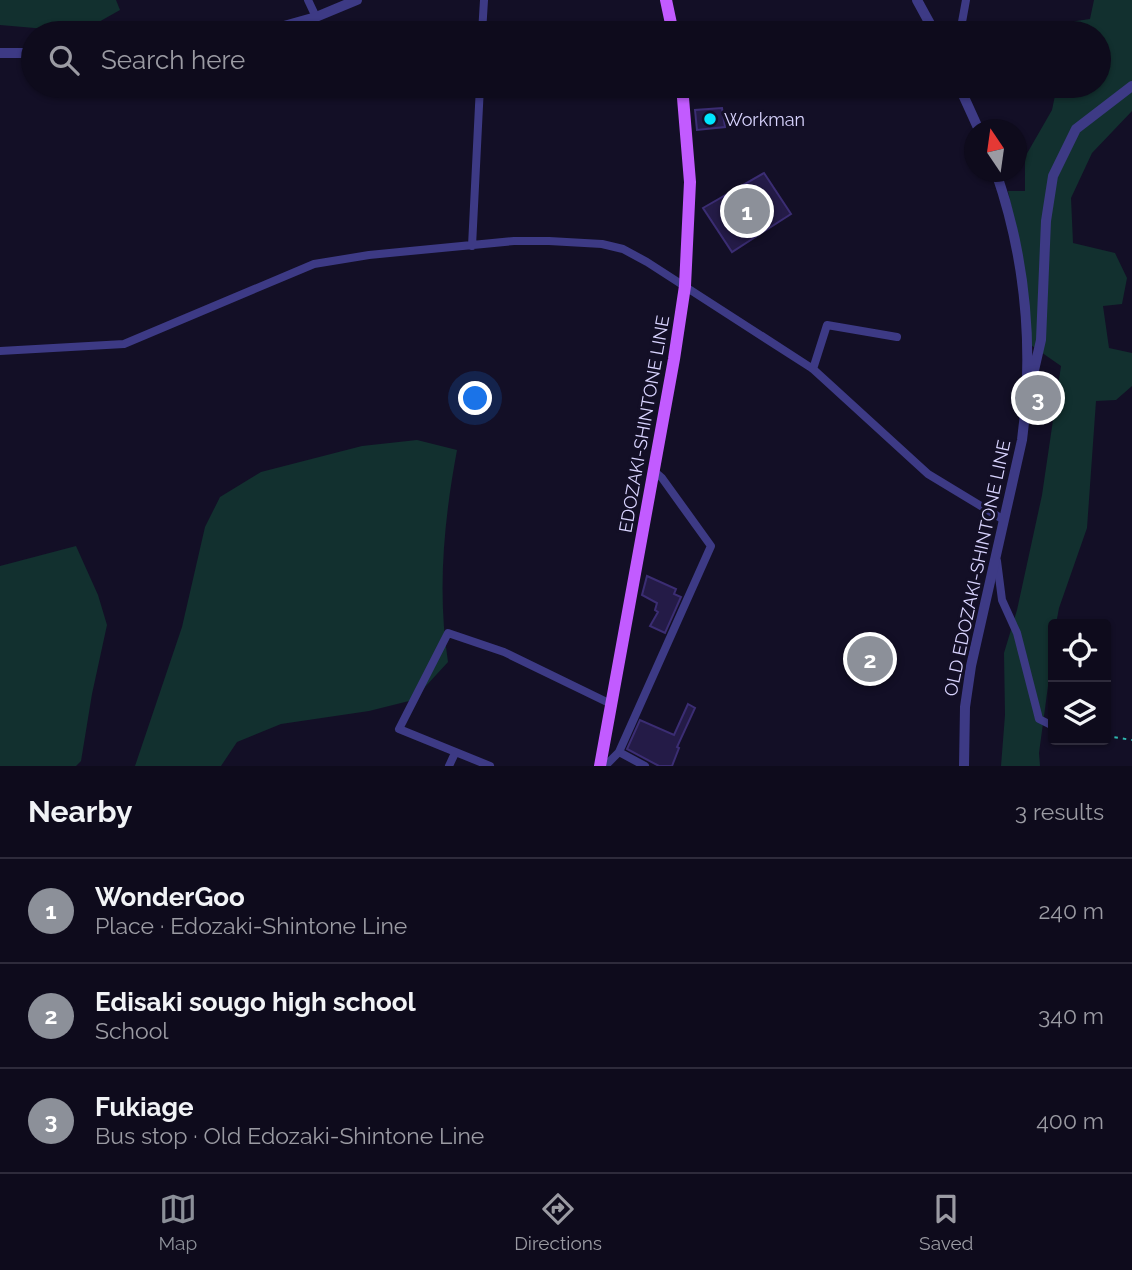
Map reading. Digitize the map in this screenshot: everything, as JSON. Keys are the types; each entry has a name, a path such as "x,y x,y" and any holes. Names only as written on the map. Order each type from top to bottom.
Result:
{"main road":[{"path":"666,0 670,21"},
{"name":"EDOZAKI-SHINTONE LINE","path":"603,766 611,704 685,286 690,182 683,98"}],"street":[{"path":"308,0 316,17"},
{"path":"302,21 357,0"},
{"path":"483,21 484,0"},
{"path":"917,0 928,21"},
{"path":"962,21 966,0"},
{"path":"0,53 21,53"},
{"path":"1027,402 1041,340 1046,221 1053,176 1076,129 1132,86"},
{"path":"472,246 479,98"},
{"path":"964,98 974,119"},
{"name":"OLD EDOZAKI-SHINTONE LINE","path":"964,766 965,707 970,676 1022,440 1027,402 1027,306 1016,241 999,182"},
{"path":"0,351 124,344 314,264 369,255 514,241 602,244 622,249 685,286 813,369 928,474 1004,520"},
{"path":"813,369 827,325 897,337"},
{"path":"603,766 619,752 711,546 662,478 654,471"},
{"path":"996,551 1002,600 1017,633 1037,711 1040,719 1048,723"},
{"path":"490,766 398,729 448,633 504,652 611,704"},
{"path":"449,766 455,752"},
{"path":"619,752 645,766"}],"path":[{"path":"1111,737 1132,740"}],"green space":[{"path":"0,0 116,0 120,10 100,21 21,21 21,27 0,25"},
{"path":"1094,0 1132,0 1132,111 1092,153 1071,198 1073,243 1115,253 1127,278 1122,304 1103,306 1109,348 1132,353 1132,386 1116,400 1096,401 1087,528 1057,619 1048,619 1048,686 1039,753 1040,766 1001,766 1005,715 1004,653 1017,610 1042,495 1061,366 1028,343 1021,251 1008,191 1025,191 1027,154 1052,110 1054,98 1111,98 1111,21 1076,21 1090,19"},
{"path":"417,440 457,450 444,556 443,609 448,662 413,700 369,711 281,724 237,742 221,766 135,766 182,627 205,527 220,497 261,472 362,446"},
{"path":"76,546 98,595 107,625 81,761 76,766 0,766 0,566"}],"building":[{"name":"Workman","path":"722,108 725,127 697,130 695,110"},
{"path":"764,173 791,214 732,252 703,208"},
{"path":"647,576 676,589 674,594 681,597 665,633 650,626 658,612 655,610 657,603 642,595"},
{"path":"688,704 695,708 677,747 679,748 672,766 659,766 627,749 640,720 674,735"}],"place":[{"name":"Workman","path":"710,119"},
{"name":"WonderGoo","path":"747,211"},
{"name":"Fukiage","path":"1038,398"},
{"name":"Edisaki sougo high school","path":"870,659"}]}
